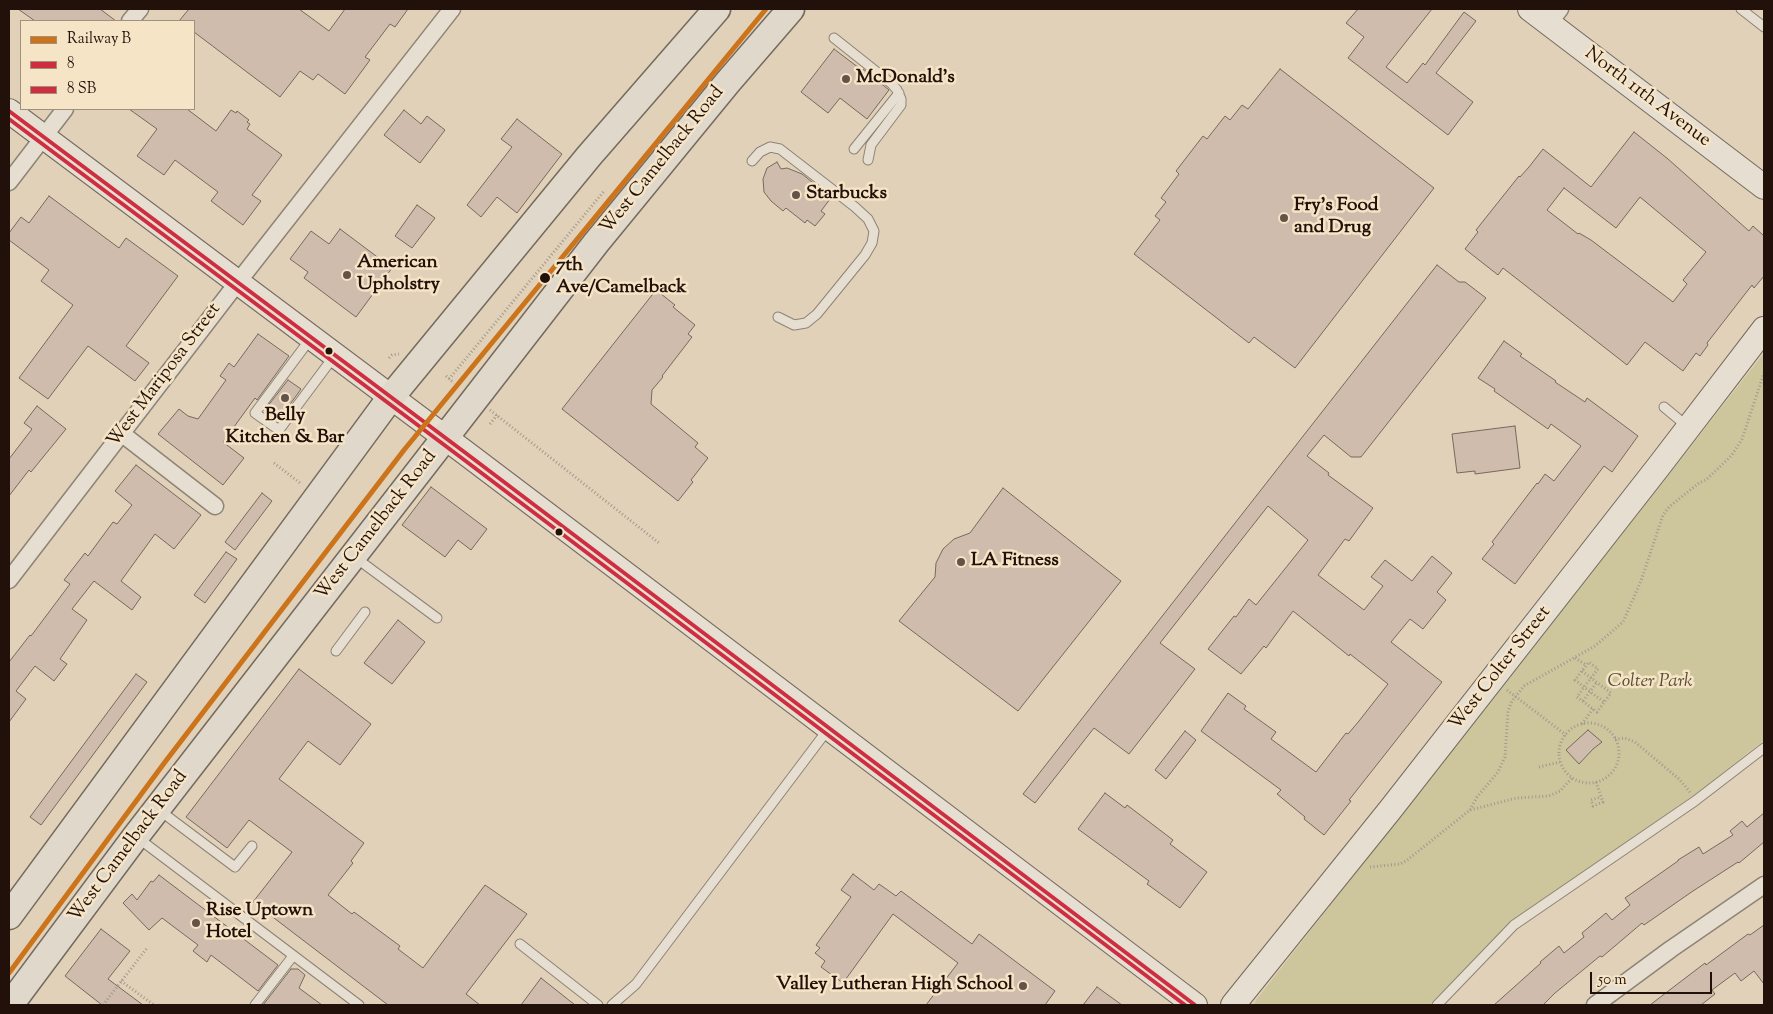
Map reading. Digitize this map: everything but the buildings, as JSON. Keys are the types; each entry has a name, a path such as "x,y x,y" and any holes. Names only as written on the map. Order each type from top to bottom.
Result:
{"main road":[{"path":"9,916 391,397 589,156 717,9"},
{"name":"West Camelback Road","path":"10,1005 136,836 596,243 728,82 791,9"},
{"name":"North 11th Avenue","path":"1530,9 1554,16 1762,181"},
{"path":"9,111 445,437 1195,1005"},
{"name":"West Colter Street","path":"1233,1005 1493,679 1764,329"}],"street":[{"path":"131,20 140,9"},
{"name":"West Mariposa Street","path":"9,580 238,282 452,9"},
{"path":"9,182 64,110"},
{"path":"121,433 216,506"},
{"path":"1595,1005 1671,949 1764,885"}],"lane":[{"path":"1741,9 1764,27"},
{"path":"834,38 892,84 899,93 901,105 871,145 868,160"},
{"path":"854,149 899,93"},
{"path":"752,161 760,152 770,147 780,149 855,207 868,219 874,231 872,243 865,255 817,314 806,323 794,325 778,317"},
{"path":"312,337 255,413 279,430 336,355"},
{"path":"1664,407 1689,427"},
{"path":"354,556 437,618"},
{"path":"336,651 365,612"},
{"path":"612,1005 636,984 829,728"},
{"path":"1437,1005 1514,925 1696,801 1764,748"},
{"path":"158,809 236,867 252,846"},
{"path":"136,836 359,1005"},
{"path":"520,944 598,1005"},
{"path":"255,1005 293,956"}],"path":[{"path":"454,382 448,377 605,190"},
{"path":"1363,868 1400,864 1406,861 1470,810 1477,797 1498,772 1505,757 1508,711 1515,696 1524,686 1575,658 1606,637 1623,622 1641,581 1664,515 1669,507 1706,480 1732,454 1742,439 1764,373"},
{"path":"488,408 659,543"},
{"path":"490,424 497,415"},
{"path":"274,463 300,483"},
{"path":"1575,658 1586,665"},
{"path":"1582,671 1591,678 1597,682 1611,693 1597,712 1577,697 1584,687 1591,678 1598,669 1589,662 1586,665 1575,680 1584,687 1590,692 1604,702"},
{"path":"1493,679 1566,735"},
{"path":"1583,701 1597,682"},
{"path":"1582,724 1593,709"},
{"path":"1582,724 1601,726 1609,731 1615,739 1618,749 1615,768 1609,775 1596,782 1581,782 1572,778 1560,762 1561,743 1573,728 1582,724"},
{"path":"1615,739 1625,738 1635,742 1650,753 1679,779 1696,801"},
{"path":"1539,767 1560,762"},
{"path":"1470,810 1517,798 1549,796 1560,791 1572,778"},
{"path":"1596,782 1601,797"},
{"path":"103,1005 147,948"},
{"path":"121,981 154,1005"}],"green space":[{"name":"Colter Park","path":"1764,353 1764,740 1705,787 1545,899 1472,963 1429,1005 1254,1005 1256,1000"}],"rail line":[{"name":"B","path":"9,973 165,762 404,450 766,9"}],"transit line":[{"name":"8","path":"9,111 467,454 1195,1005"},
{"path":"9,119 463,459 1185,1005"}],"place":[{"name":"McDonald's","path":"846,79"},
{"name":"Starbucks","path":"796,195"},
{"name":"Fry's Food and Drug","path":"1284,218"},
{"name":"American Upholstry","path":"347,275"},
{"name":"7th Ave/Camelback","path":"545,278"},
{"name":"Belly Kitchen & Bar","path":"285,398"},
{"name":"LA Fitness","path":"961,562"},
{"name":"Rise Uptown Hotel","path":"196,923"},
{"name":"Valley Lutheran High School","path":"1023,986"}]}
